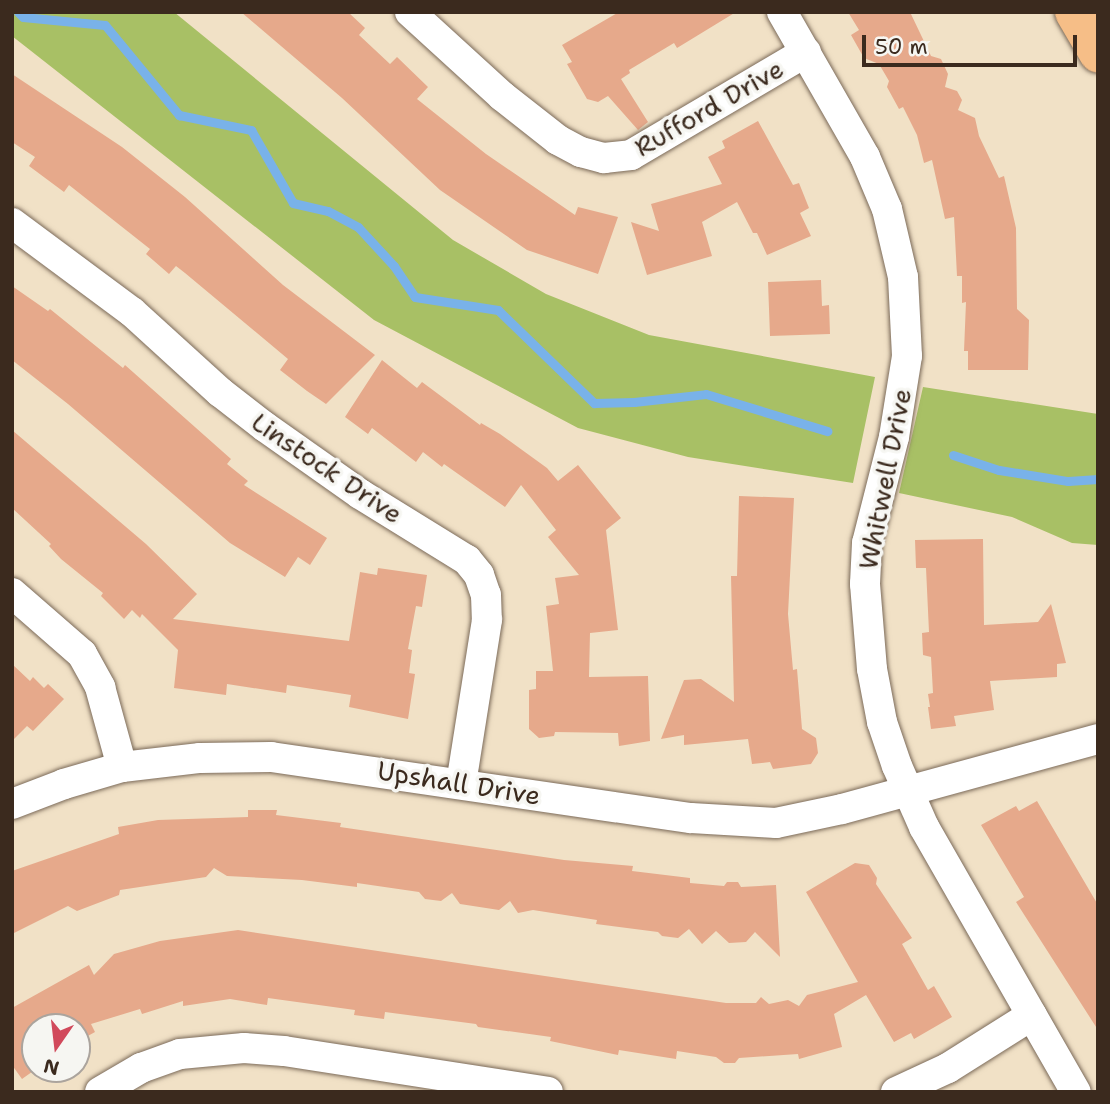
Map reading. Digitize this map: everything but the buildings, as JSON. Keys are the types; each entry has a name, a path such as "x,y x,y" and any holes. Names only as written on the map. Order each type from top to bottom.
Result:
{"main road":[{"path":"1074,12 1098,53"}],"street":[{"name":"Rufford Drive","path":"410,12 502,96 558,140 581,152 604,158 631,155 806,52"},
{"name":"Whitwell Drive","path":"782,12 877,183 887,209 903,277 907,356 894,437 867,544 865,584 872,669 882,722 924,827 1076,1092"},
{"name":"Linstock Drive","path":"12,223 132,312 220,392 265,427 359,494 467,560 479,575 486,595 487,620 461,783"},
{"path":"12,593 82,654 100,687 122,768"},
{"name":"Upshall Drive","path":"12,804 64,784 122,768 200,758 271,757 691,818 751,823 802,819 1098,739"},
{"path":"896,1092 948,1068 1032,1015"},
{"path":"100,1092 141,1068 180,1054 244,1048 284,1051 548,1092"}],"green space":[{"path":"12,12 174,12 453,240 546,294 649,335 875,377 853,483 688,457 578,428 374,320 12,36"},
{"path":"923,387 1098,414 1098,545 1072,543 1012,517 899,493"}],"waterway":[{"path":"18,12 23,17 105,25 179,115 251,130 293,203 328,211 358,227 394,266 415,297 498,310 594,403 634,402 706,394 827,431"},
{"path":"953,455 999,470 1068,481 1098,479"}]}
